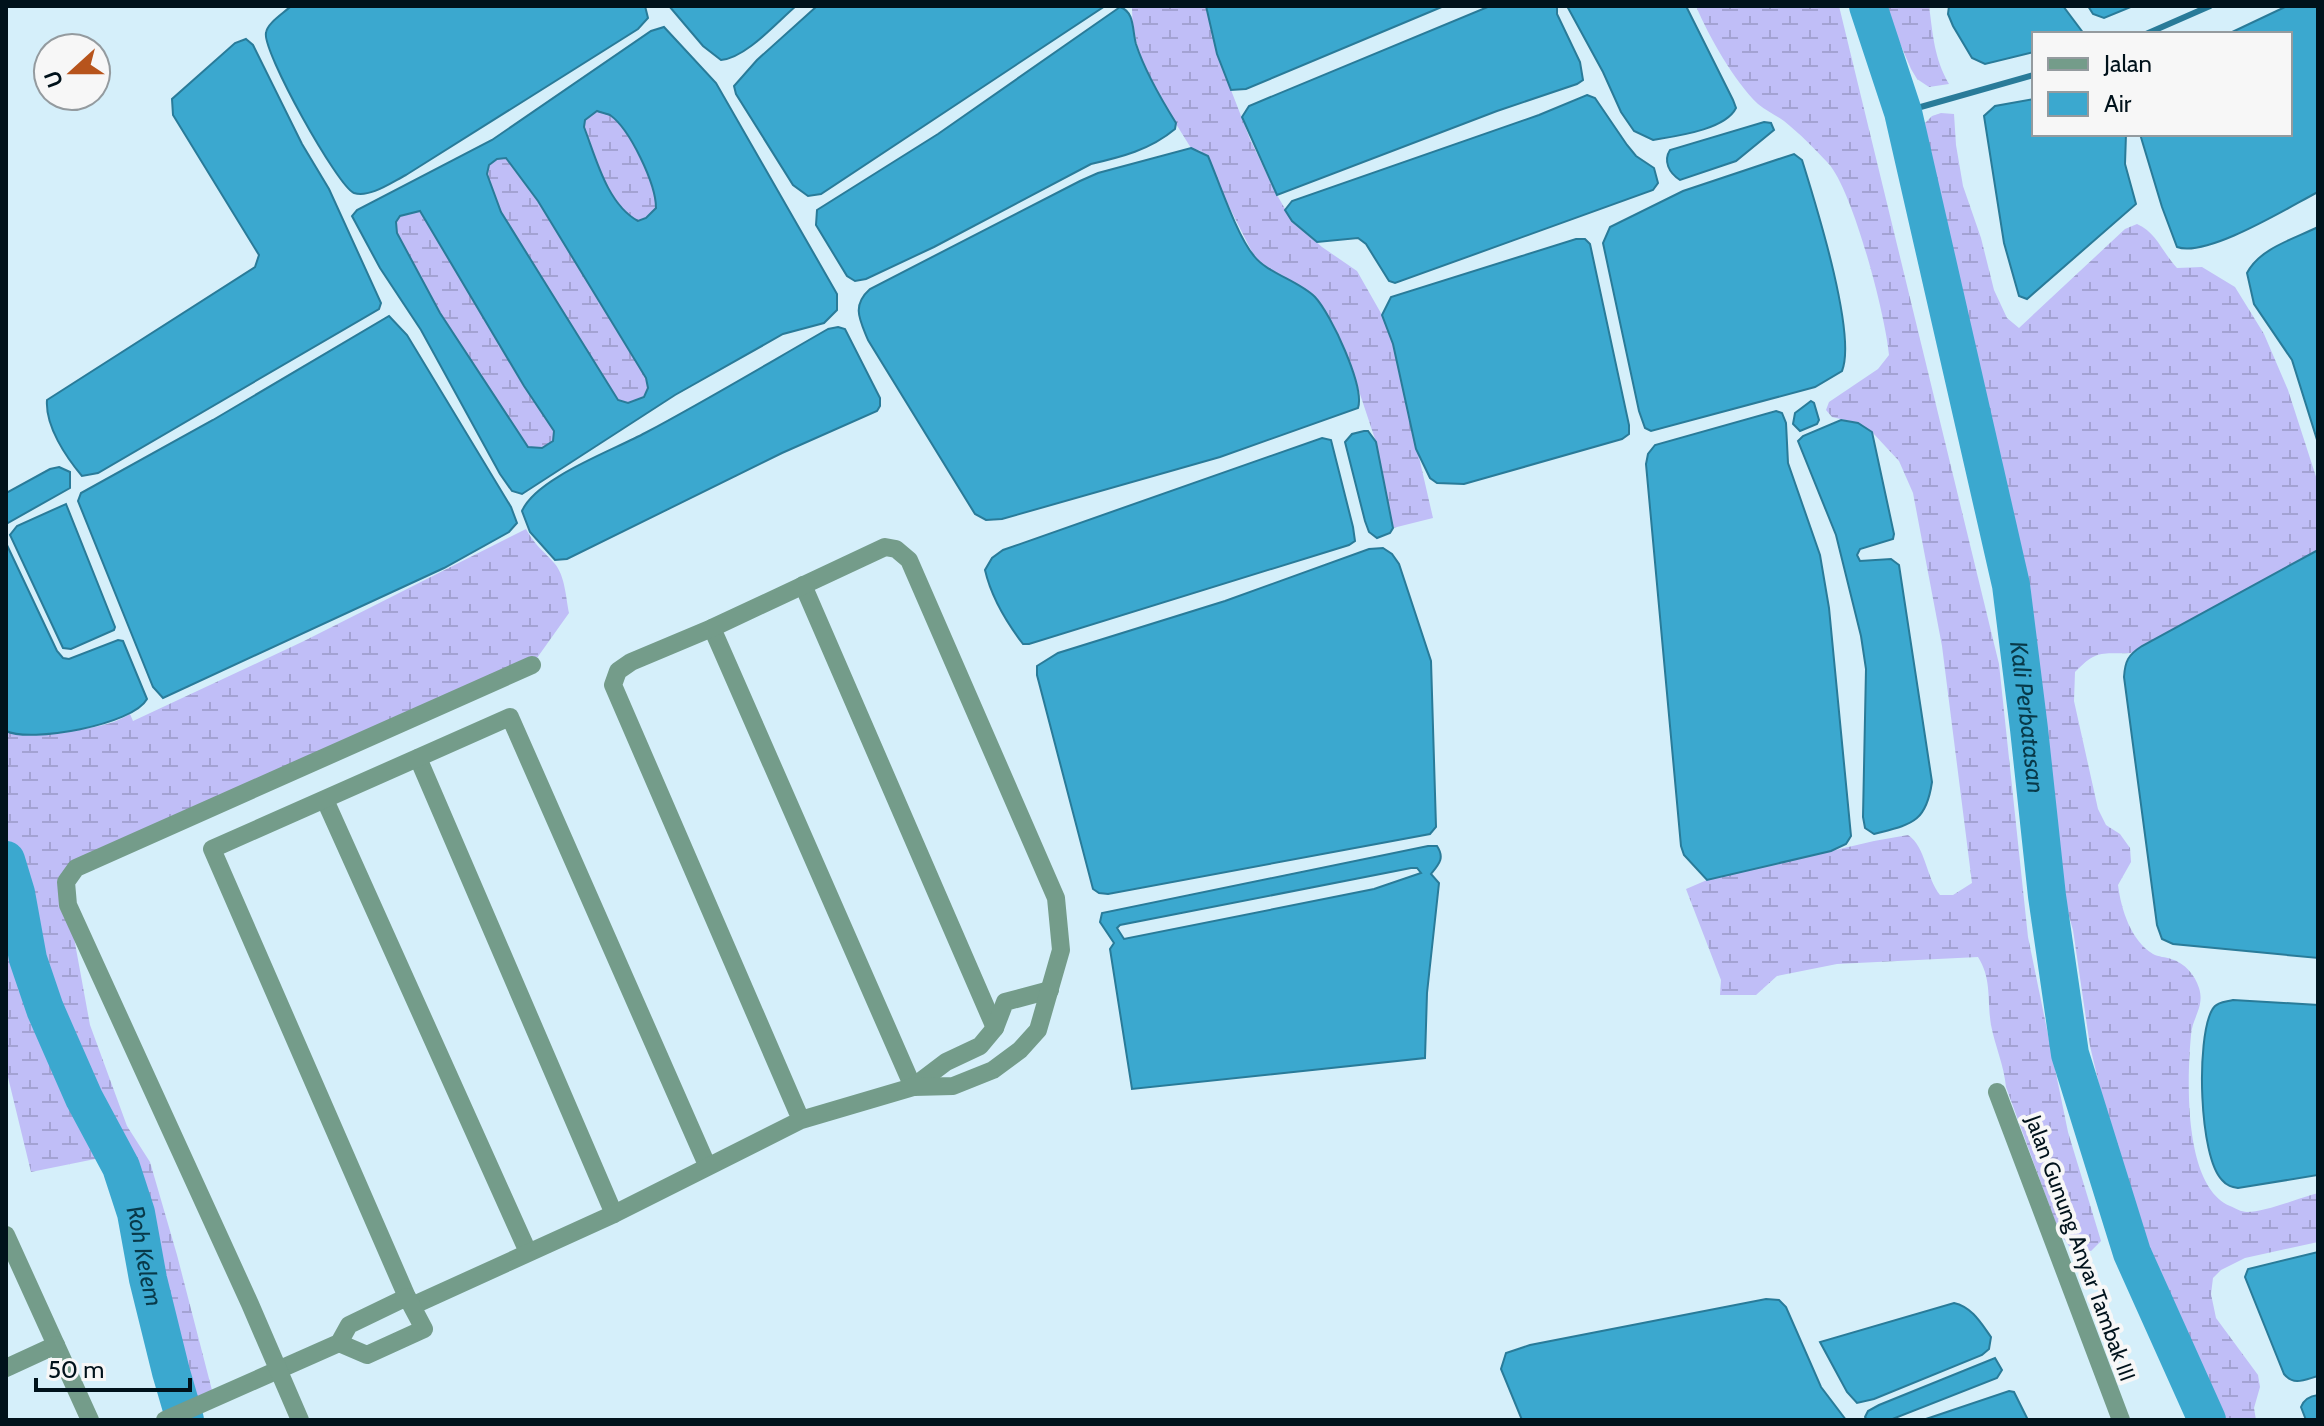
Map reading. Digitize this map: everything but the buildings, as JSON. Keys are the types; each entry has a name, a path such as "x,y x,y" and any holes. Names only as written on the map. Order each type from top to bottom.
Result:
{"street":[{"path":"165,1420 339,1343 349,1325 614,1214 801,1120 913,1087 953,1086 1002,1063 1020,1050 1038,1030 1061,950 1056,898 909,560 896,549 885,547 712,628 631,662 618,671 613,685 801,1120"},
{"path":"803,585 995,1028"},
{"path":"712,628 913,1087"},
{"path":"300,1420 68,905 66,882 76,868 532,665"},
{"path":"339,1343 367,1355 424,1329 212,849 510,717 707,1165"},
{"path":"418,758 614,1214"},
{"path":"325,800 528,1252"},
{"path":"913,1087 946,1062 980,1046 995,1028 1005,1002 1050,990"},
{"name":"Jalan Gunung Anyar Tambak III","path":"1997,1092 2121,1420"},
{"path":"6,1235 90,1420"},
{"path":"6,1368 56,1345"}],"green space":[{"path":"1132,6 1206,6 1217,54 1250,139 1277,195 1292,221 1357,271 1382,315 1393,344 1433,518 1393,528 1376,442 1356,382 1255,258 1201,151 1191,148 1151,81 1137,44"},
{"path":"1696,6 1839,6 1999,664 2028,937 2068,1132 2101,1241 2091,1251 2069,1246 2059,1232 2006,1087 1991,1025 1987,982 1978,957 1837,964 1777,976 1756,995 1720,995 1721,980 1686,889 1707,880 1908,835 1919,847 1940,895 1953,895 1972,883 1942,646 1913,493 1899,461 1872,432 1858,423 1832,417 1826,410 1829,402 1878,369 1889,355 1867,255 1838,177 1807,141 1749,94 1723,58"},
{"path":"1884,6 1929,6 1937,56 1949,84 1929,87 1917,79"},
{"path":"597,111 610,115 618,122 640,158 652,185 656,208 646,218 638,221 627,213 618,204 604,179 584,127 585,120"},
{"path":"1941,113 1954,114 1963,186 1994,290 2007,318 2019,328 2125,229 2137,224 2154,238 2177,268 2202,267 2235,287 2264,334 2288,390 2318,483 2318,550 2131,653 2094,656 2075,672 2074,701 2098,809 2106,825 2120,834 2130,848 2131,862 2118,885 2128,924 2145,948 2185,967 2199,988 2199,1007 2191,1035 2189,1103 2196,1154 2204,1177 2215,1195 2245,1212 2263,1210 2318,1193 2318,1242 2245,1258 2221,1270 2213,1278 2211,1294 2216,1318 2258,1375 2260,1387 2254,1408 2256,1420 2218,1420 2196,1365 2162,1300 2132,1224 2090,1046 2073,930 2061,888 2012,543 1989,447 1979,368 1942,220 1926,134 1925,123"},
{"path":"506,158 538,201 646,378 648,388 644,397 628,403 618,400 501,212 487,173 488,165"},
{"path":"420,211 554,431 553,441 542,448 528,447 440,313 397,233 396,222 400,216"},
{"path":"526,529 558,569 565,587 569,613 532,665 76,868 68,905 90,1025 127,1126 150,1162 214,1398 167,1419 133,1263 100,1158 31,1172 6,1069 6,731 27,735 70,731 110,723 130,714 133,721 304,641"}],"water":[{"path":"291,6 645,6 648,18 638,29 406,175 381,188 360,194 345,185 318,144 288,90 268,45 267,29"},
{"path":"669,6 796,6 751,46 731,58 721,60 703,46"},
{"path":"817,6 1105,6 821,194 808,196 793,185 734,86 757,60"},
{"path":"1206,6 1444,6 1246,89 1231,90 1217,54"},
{"path":"1490,6 1557,6 1557,14 1580,62 1583,80 1277,195 1242,117 1249,106"},
{"path":"1567,6 1686,6 1736,108 1722,122 1686,134 1653,140 1634,131 1621,112"},
{"path":"1949,6 2063,6 2082,32 2032,32 2032,52 1985,64 1972,58 1948,14"},
{"path":"2088,6 2133,6 2104,18 2093,14"},
{"path":"2287,6 2318,6 2318,192 2227,238 2208,245 2177,247 2141,136 2292,136 2292,32 2232,32"},
{"path":"1120,7 1131,17 1136,44 1154,85 1176,123 1175,129 1145,147 1091,164 934,247 866,279 855,281 847,276 816,225 817,210 938,134"},
{"path":"664,27 716,83 837,294 837,310 824,323 783,334 675,395 522,494 512,491 500,474 421,330 380,268 352,216 357,210 492,140 651,31","holes":["597,111 610,115 618,122 640,158 655,198 656,208 646,218 638,221 627,213 618,204 604,179 584,127 585,120","506,158 538,201 646,378 648,388 644,397 628,403 618,400 501,212 487,174 489,165 497,159","420,211 554,431 553,441 542,448 528,447 440,313 397,233 396,222 400,216"]},
{"path":"246,39 253,45 302,144 329,189 381,303 379,309 98,473 82,476 53,430 47,400 255,267 259,255 173,115 172,99 235,43"},
{"path":"1587,95 1595,98 1636,156 1654,168 1658,183 1653,190 1395,283 1389,281 1366,244 1358,238 1317,242 1292,221 1285,210 1292,201 1539,115"},
{"path":"2032,99 2032,136 2126,136 2125,164 2136,204 2027,299 2019,296 2004,243 1984,116 1995,106"},
{"path":"1764,122 1771,123 1774,130 1736,161 1680,180 1668,166 1670,150"},
{"path":"1191,148 1208,156 1235,222 1254,256 1308,291 1322,306 1352,368 1359,398 1358,408 1220,457 1002,519 986,520 975,514 868,340 859,313 864,295 870,289 1080,181 1098,173"},
{"path":"1794,154 1802,160 1832,267 1844,328 1842,371 1815,387 1651,431 1645,428 1603,243 1610,227 1683,191"},
{"path":"2318,227 2318,443 2292,360 2254,304 2247,273 2269,251"},
{"path":"1576,239 1585,239 1590,244 1629,434 1622,439 1464,484 1437,483 1430,478 1416,449 1393,344 1382,315 1391,297"},
{"path":"389,316 407,335 511,507 517,523 509,532 444,568 163,698 153,687 78,501 81,493 213,420"},
{"path":"828,329 845,329 880,398 877,411 782,453 567,559 555,560 530,532 522,511 530,499 559,476 668,420"},
{"path":"1811,401 1819,420 1817,424 1800,431 1793,424 1795,413"},
{"path":"1776,411 1782,413 1786,423 1788,463 1820,555 1829,608 1851,836 1846,844 1831,851 1707,880 1684,855 1681,846 1646,464 1648,454 1655,445"},
{"path":"1841,420 1858,423 1872,432 1894,534 1893,539 1860,549 1857,555 1860,561 1891,559 1899,565 1932,782 1926,806 1915,820 1874,834 1865,828 1863,817 1866,669 1861,636 1836,535 1798,441"},
{"path":"1368,431 1376,442 1393,528 1390,533 1377,538 1369,532 1365,521 1345,442 1352,434"},
{"path":"1322,438 1331,440 1353,527 1355,541 1349,545 1029,644 1023,644 1000,609 985,570 992,558 1003,550"},
{"path":"59,467 70,472 70,488 6,524 6,493"},
{"path":"66,504 115,627 71,649 63,648 10,535 17,526"},
{"path":"6,543 63,658 69,659 118,640 123,641 147,699 138,708 103,724 80,729 36,735 6,731"},
{"path":"1383,548 1399,564 1431,661 1436,827 1430,834 1108,894 1093,889 1037,666 1058,653 1225,601 1369,549"},
{"path":"2318,550 2318,958 2173,944 2162,939 2157,925 2124,677 2126,663 2142,646"},
{"path":"1437,846 1441,857 1431,874 1439,883 1427,993 1425,1058 1132,1089 1110,949 1114,943 1100,922 1102,913","holes":["1417,868 1421,873 1374,889 1124,939 1117,928"]},
{"path":"2233,1000 2318,1005 2318,1175 2238,1188 2224,1182 2214,1167 2208,1148 2202,1097 2204,1046 2212,1010 2218,1004"},
{"path":"2318,1252 2318,1376 2295,1381 2284,1374 2245,1277 2248,1269"},
{"path":"1766,1299 1779,1300 1786,1307 1821,1387 1846,1420 1522,1420 1501,1369 1506,1353 1530,1345"},
{"path":"1954,1303 1966,1308 1980,1321 1991,1337 1989,1349 1982,1355 1874,1399 1857,1403 1847,1392 1820,1342"},
{"path":"1995,1358 2002,1370 1997,1378 1890,1420 1867,1420 1865,1417 1868,1411 1879,1405"},
{"path":"2009,1391 2014,1392 2028,1420 1923,1420"},
{"path":"2318,1395 2318,1420 2306,1420 2302,1404"}],"waterway":[{"name":"Kali Perbatasan","path":"1868,6 1903,112 2011,585 2047,896 2070,1054 2132,1253 2207,1420"},
{"path":"2151,32 2210,6"},
{"path":"1903,112 2032,76"},
{"name":"Roh Kelem","path":"6,860 16,893 28,959 45,1009 84,1098 121,1167 136,1213 148,1279 185,1420"}]}
